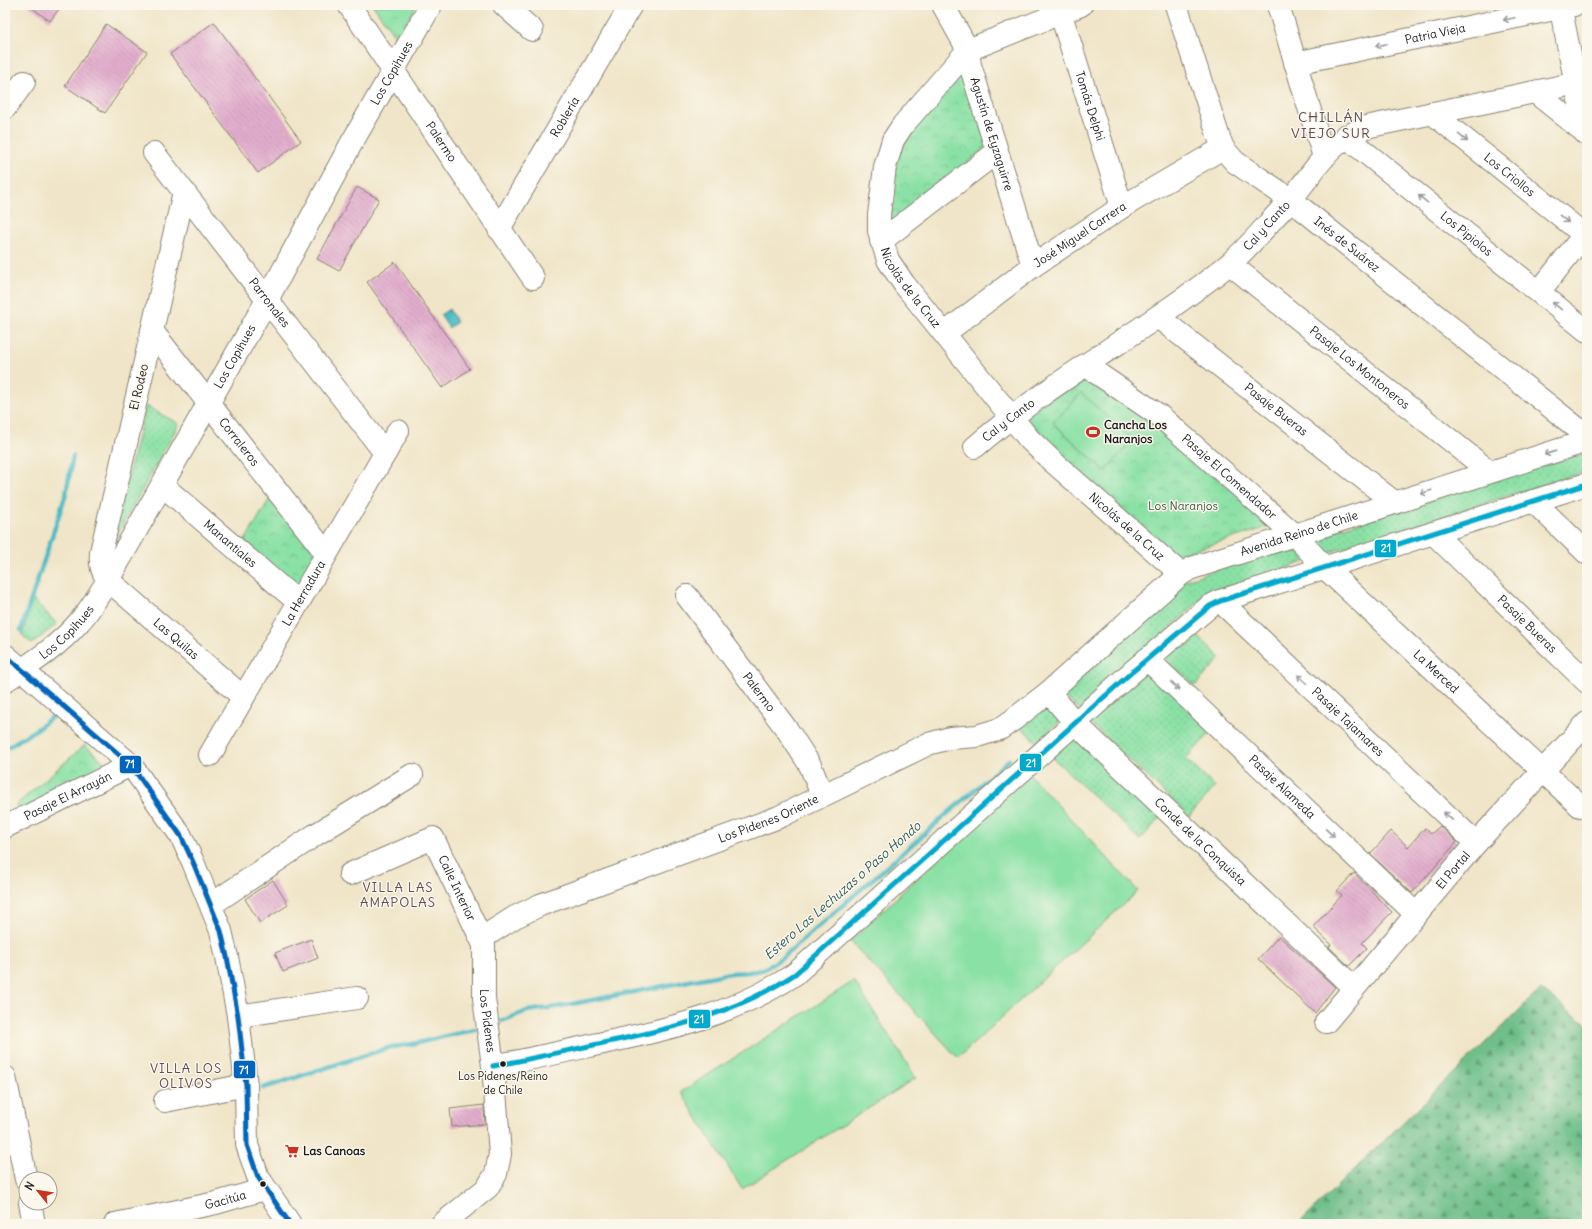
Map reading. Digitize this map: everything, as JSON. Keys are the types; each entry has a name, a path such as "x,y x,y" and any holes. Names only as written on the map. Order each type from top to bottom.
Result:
{"street":[{"name":"Palermo","path":"349,5 392,72 532,278"},
{"name":"Los Copihues","path":"14,675 38,660 67,636 81,620 108,580 268,300 351,144 431,5"},
{"path":"504,5 532,30"},
{"name":"Roblería","path":"499,229 631,5"},
{"name":"Agustín de Eyzaguirre","path":"943,5 968,50 970,65 1033,266"},
{"name":"Nicolás de la Cruz","path":"1081,5 1060,8 968,50 903,125 893,140 885,167 881,194 879,231 888,260 904,284 945,333 1010,417 1052,461 1182,574"},
{"name":"Inés de Suárez","path":"1176,5 1223,148 1234,162 1290,200 1587,436"},
{"path":"1278,5 1324,157"},
{"path":"1565,6 1582,83 1587,134"},
{"name":"Patria Vieja","path":"1295,63 1565,6"},
{"name":"Tomás Delphi","path":"1060,8 1122,207"},
{"path":"5,108 24,82"},
{"name":"Cal y Canto","path":"975,447 1010,417 1158,317 1230,264 1290,200 1324,157 1345,136 1366,127 1582,83"},
{"path":"1535,92 1587,134"},
{"name":"Los Criollos","path":"1432,113 1586,234"},
{"name":"Los Pipiolos","path":"1345,136 1587,331"},
{"name":"José Miguel Carrera","path":"945,333 1033,266 1122,207 1223,148"},
{"path":"881,241 997,152"},
{"name":"Parronales","path":"154,153 385,453"},
{"name":"El Rodeo","path":"108,580 102,572 101,552 184,192"},
{"path":"1539,292 1586,234"},
{"name":"Pasaje Los Montoneros","path":"1230,264 1490,472"},
{"name":"Pasaje Bueras","path":"1158,317 1395,502"},
{"name":"Corraleros","path":"152,331 326,553"},
{"name":"Pasaje El Comendador","path":"1085,365 1160,416 1295,535"},
{"name":"La Herradura","path":"210,755 398,431"},
{"name":"Avenida Reino de Chile","path":"1049,692 1182,574 1206,562 1295,535 1587,441"},
{"path":"493,1066 633,1037 695,1022 747,1002 772,990 795,974 1147,659 1199,614 1220,601 1587,484"},
{"name":"Manantiales","path":"162,485 298,602"},
{"path":"1532,501 1587,553"},
{"name":"Pasaje Bueras","path":"1433,533 1587,682"},
{"name":"La Merced","path":"1295,535 1324,567 1580,806"},
{"name":"Las Quilas","path":"108,580 244,697"},
{"name":"Palermo","path":"687,596 788,731 810,765 822,794"},
{"name":"Pasaje Tajamares","path":"1220,601 1476,843"},
{"path":"5,655 14,675 131,765 180,836 212,904 221,931 238,1016 246,1085 247,1145 258,1177 290,1224"},
{"name":"Pasaje Alameda","path":"1147,659 1416,914"},
{"name":"Conde de la Conquista","path":"1049,692 1075,723 1354,988"},
{"name":"Los Pidenes Oriente","path":"482,938 515,917 540,905 779,817 822,794 928,744 950,738 977,736 1000,728 1049,692"},
{"name":"El Portal","path":"1326,1022 1476,843 1587,724"},
{"name":"Pasaje El Arrayán","path":"5,827 131,765"},
{"path":"212,904 315,835 412,775"},
{"name":"Calle Interior","path":"350,874 433,838 482,938"},
{"name":"Los Pidenes","path":"442,1224 487,1188 496,1174 499,1164 500,1149 493,1066 484,998 485,952 482,938"},
{"path":"238,1016 357,998"},
{"path":"5,1077 24,1171"},
{"path":"165,1101 246,1085"},
{"name":"Gacitúa","path":"114,1224 216,1203 265,1189"},
{"path":"32,1211 34,1224"}],"green space":[{"path":"373,5 417,5 397,39"},
{"path":"968,66 991,143 890,226 893,178 901,150 913,129 941,95"},
{"name":"Los Naranjos","path":"1088,373 1275,525 1175,556 1049,446 1025,415"},
{"name":"Cancha Los Naranjos","path":"1081,393 1133,440 1105,471 1053,423"},
{"path":"146,406 179,424 110,547"},
{"path":"1587,452 1587,471 1327,553 1309,538"},
{"path":"272,495 317,555 297,589 243,544"},
{"path":"1290,545 1307,561 1219,590 1202,599 1080,710 1063,695 1186,580"},
{"path":"33,599 57,624 32,644 22,635"},
{"path":"1193,631 1221,658 1195,686 1164,658"},
{"path":"1149,669 1213,730 1186,759 1215,787 1189,816 1089,722"},
{"path":"1048,699 1065,717 1037,742 1017,724"},
{"path":"1078,731 1164,813 1140,840 1051,756"},
{"path":"85,745 110,768 20,813 16,805"},
{"path":"1029,774 1138,891 958,1058 850,941"},
{"path":"854,981 916,1078 742,1189 681,1092"},
{"path":"1541,989 1587,1025 1587,1224 1298,1224"}],"water":[{"path":"449,309 457,322 449,328 440,315"}],"building":[{"path":"28,5 62,5 50,21"},
{"path":"214,22 301,141 258,173 170,54"},
{"path":"106,24 147,52 105,113 65,86"},
{"path":"357,187 379,199 339,271 317,259"},
{"path":"395,262 470,369 442,388 367,282"},
{"path":"1440,826 1457,842 1412,893 1370,854 1391,831 1408,847 1425,828 1431,834"},
{"path":"1354,873 1392,912 1362,943 1367,948 1349,966 1329,947 1331,944 1313,927 1342,895 1337,891"},
{"path":"273,880 288,905 260,923 245,899"},
{"path":"1279,936 1335,987 1315,1013 1258,959"},
{"path":"311,939 318,958 283,972 275,953"},
{"path":"484,1105 485,1124 452,1127 450,1109"}],"waterway":[{"path":"21,630 66,494 73,456"},
{"path":"5,749 40,727 53,716"},
{"name":"Estero Las Lechuzas o Paso Hondo","path":"502,1021 527,1011 557,1007 730,973 762,970 789,952 1009,760"},
{"name":"Estero Las Lechuzas o Paso Hondo","path":"263,1088 391,1047 476,1030"}],"transit line":[{"name":"21","path":"493,1066 628,1038 703,1018 750,999 773,988 795,974 1132,672 1210,606 1220,601 1587,484"},
{"name":"71","path":"5,655 131,765 181,836 221,931 227,957 238,1016 246,1085 247,1145 258,1177 290,1224"}],"place":[{"name":"Cancha Los Naranjos","path":"1093,432"},
{"name":"Los Pidenes/Reino de Chile","path":"503,1064"},
{"name":"Las Canoas","path":"292,1151"}],"district":[{"name":"CHILLÁN VIEJO SUR","path":"1331,126"},
{"name":"VILLA LAS AMAPOLAS","path":"398,894"},
{"name":"VILLA LOS OLIVOS","path":"186,1076"}]}
